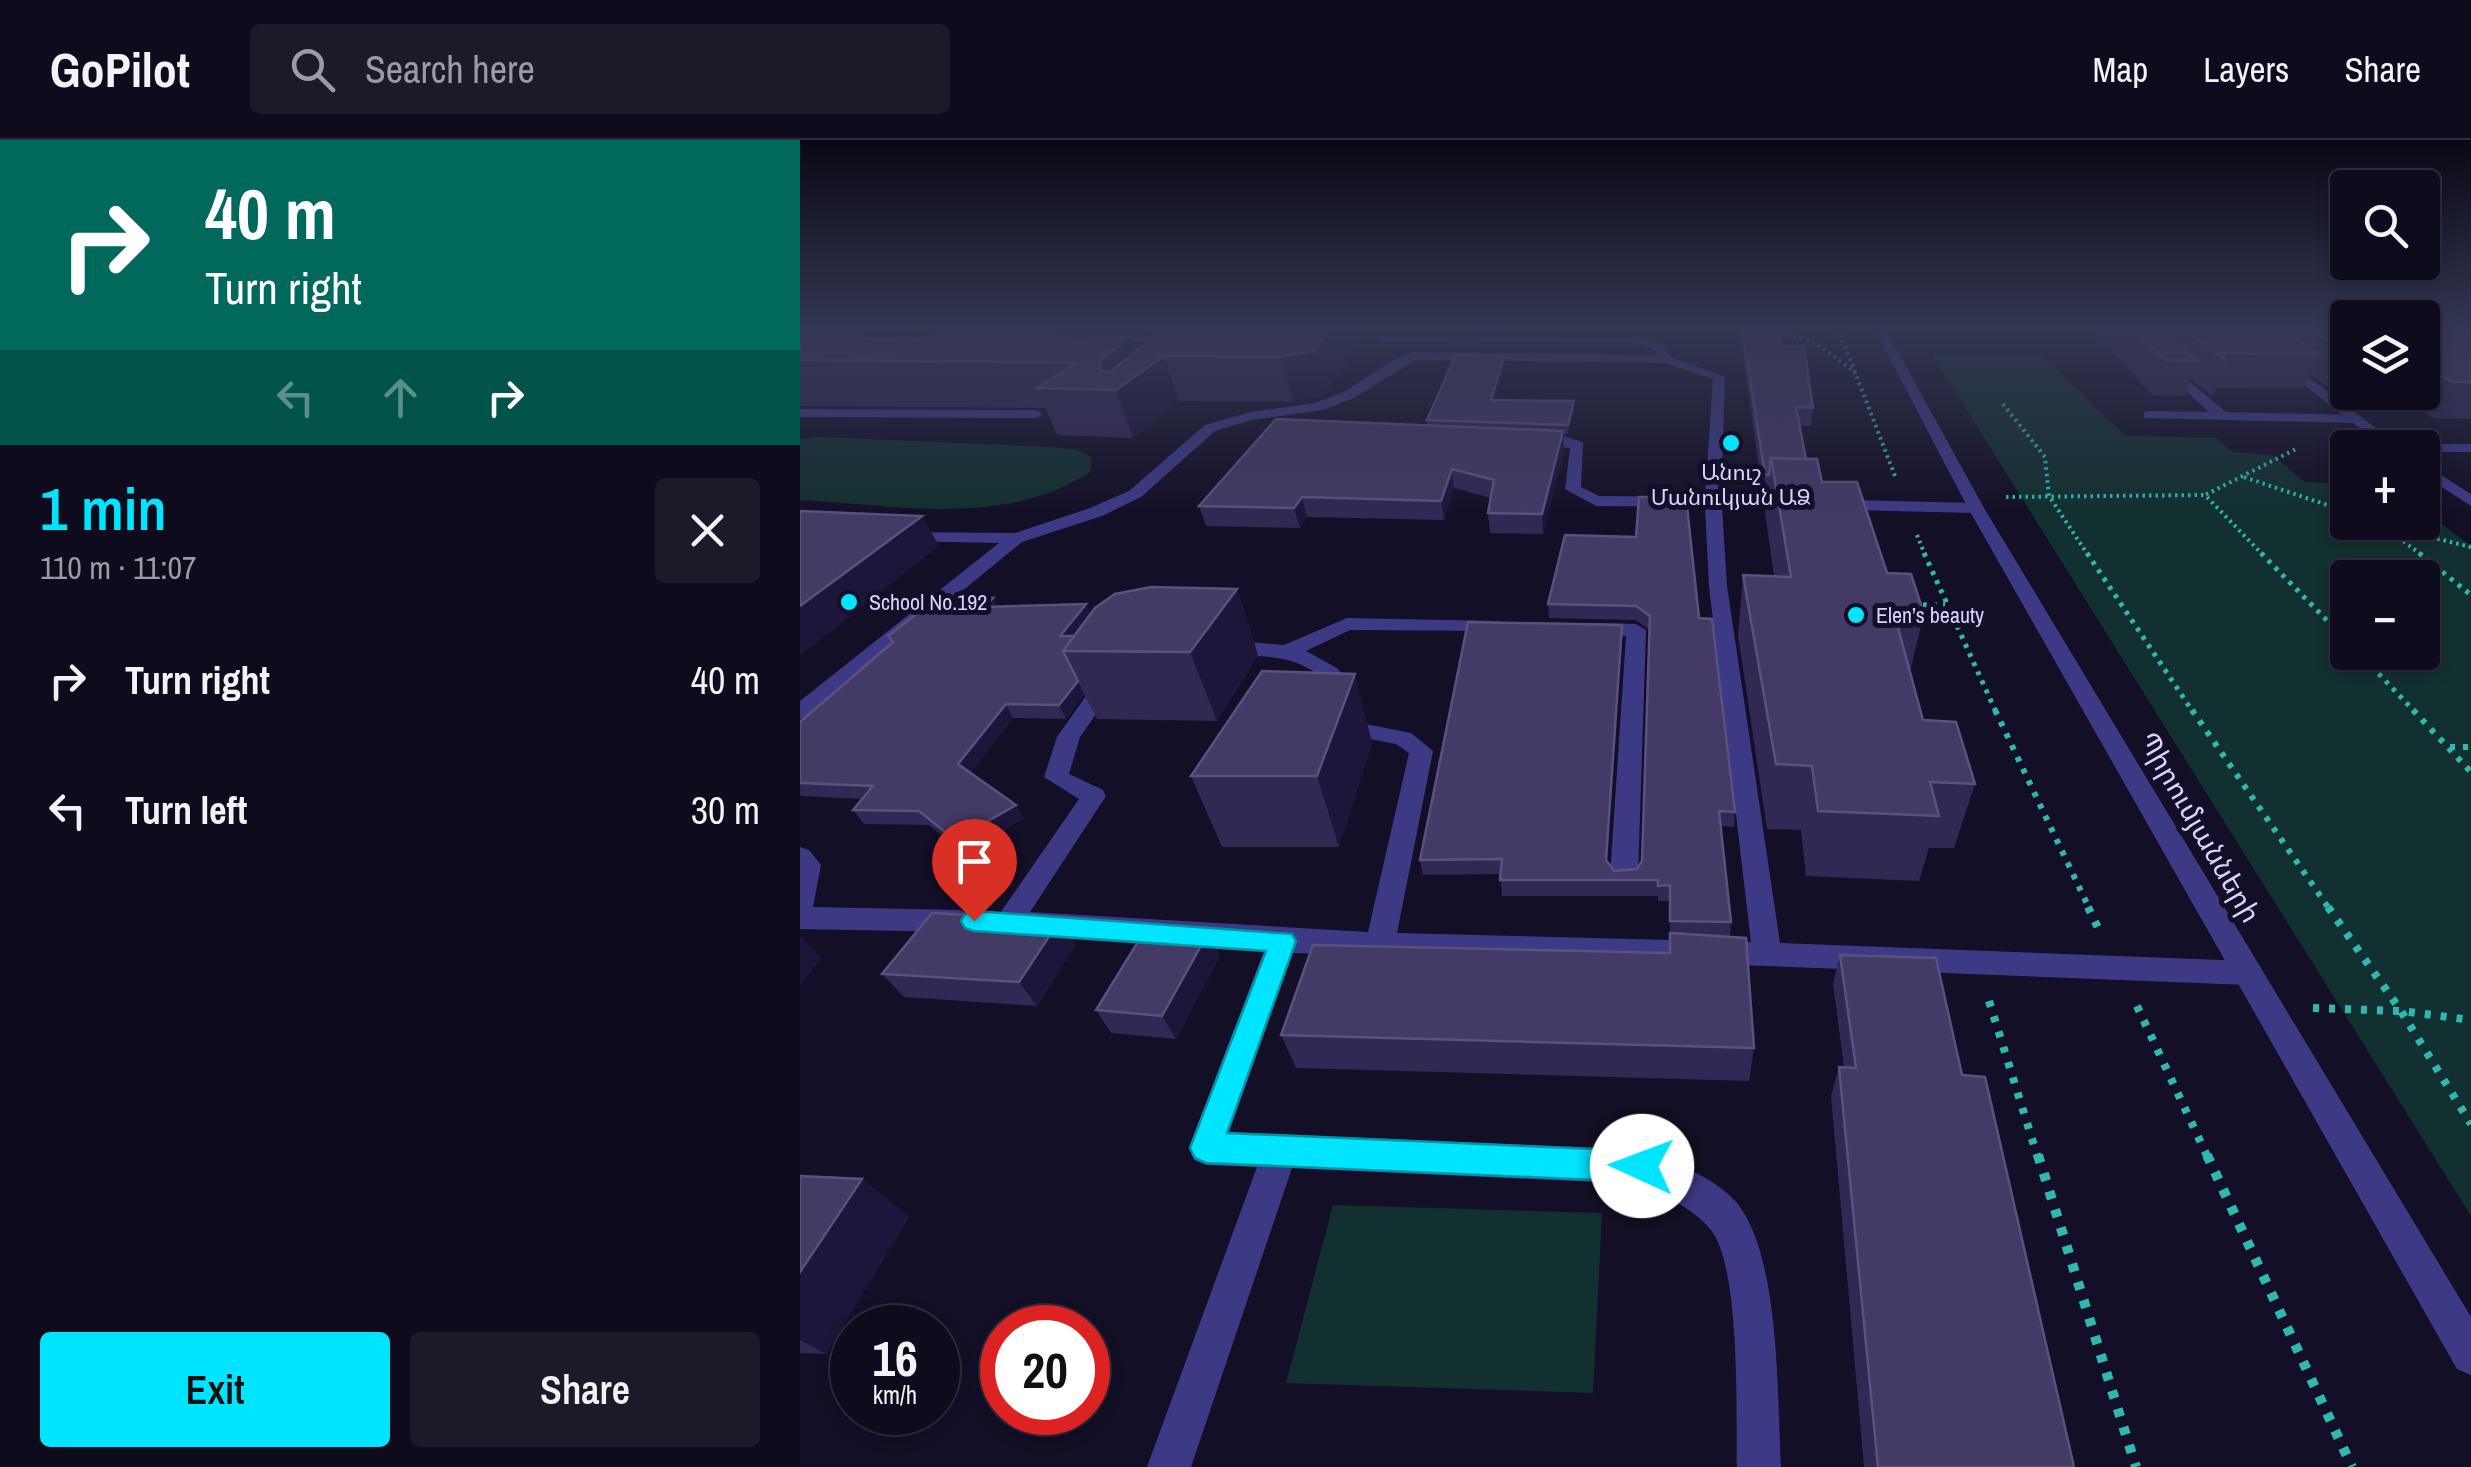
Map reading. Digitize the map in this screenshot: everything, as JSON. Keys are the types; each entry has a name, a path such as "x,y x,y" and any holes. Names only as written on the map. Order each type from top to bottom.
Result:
{"street":[{"path":"879,535 1016,538 1118,504 1135,494 1210,428 1251,416 1318,407 1356,390"},
{"path":"1718,390 1713,502 1718,586 1767,954"},
{"name":"Պիրումյանների","path":"1912,390 1976,508 2471,1355"},
{"path":"2192,390 2222,416"},
{"path":"2318,390 2371,430"},
{"path":"800,412 1036,414"},
{"path":"2150,415 2357,419"},
{"path":"1523,440 1570,442 1578,446 1573,489 1581,497 1596,501 1976,508"},
{"path":"2440,448 2471,448"},
{"path":"2440,479 2471,501"},
{"path":"800,712 1016,538"},
{"path":"1290,651 1347,624 1520,628"},
{"path":"1559,628 1636,630 1624,876"},
{"path":"1194,645 1290,651 1318,664 1340,684 1336,718 1342,727 1403,738 1420,750 1380,943"},
{"path":"1008,922 1094,796 1056,777 1070,737 1123,659"},
{"path":"800,856 808,865 800,905"},
{"path":"800,918 1008,922 1282,941 1767,954 2248,973"},
{"path":"1282,941 1206,1148 1642,1166 1696,1192 1731,1226 1748,1284 1759,1467"},
{"path":"1170,1467 1280,1152"}],"path":[{"path":"1864,390 1946,605 2352,1467"},
{"path":"2003,404 2045,457 2049,496 2239,781 2401,1011 2471,1124"},
{"path":"2004,497 2205,495 2288,456"},
{"path":"2242,476 2330,506"},
{"path":"2205,495 2330,623"},
{"path":"2440,539 2471,546"},
{"path":"2404,540 2471,595"},
{"path":"1899,604 1946,605"},
{"path":"2375,670 2471,772"},
{"path":"2449,747 2471,747"},
{"path":"1978,962 2136,1467"},
{"path":"2310,1008 2401,1011 2471,1020"}],"green space":[{"path":"1954,390 2078,390 2126,436 2216,438 2232,452 2273,455 2304,482 2330,483 2330,540 2440,540 2440,523 2471,546 2471,1216"},
{"path":"800,439 1051,447 1078,450 1092,458 1090,472 1057,489 1023,501 986,507 911,508 800,500"},
{"path":"1333,1205 1602,1213 1593,1393 1286,1383"}],"building":[{"path":"1440,390 1494,390 1491,400 1574,401 1568,425 1427,420"},
{"path":"1752,390 1810,390 1813,408 1796,407 1806,459 1771,458 1769,475 1765,475"},
{"path":"1276,419 1563,431 1542,514 1488,513 1494,480 1452,469 1441,501 1302,497 1294,508 1199,506"},
{"path":"1771,458 1817,459 1822,482 1857,482 1887,573 1911,574 1924,614 1894,613 1923,720 1956,722 1975,784 1930,782 1939,816 1818,811 1812,766 1776,764 1743,575 1791,577"},
{"path":"1639,497 1686,497 1699,618 1712,619 1735,812 1719,811 1731,922 1670,921 1670,885 1658,886 1658,880 1500,880 1502,859 1420,860 1468,622 1622,625 1606,860 1614,871 1637,869 1642,861 1650,616 1636,606 1548,604 1565,535 1636,537"},
{"path":"800,511 922,516 800,606"},
{"path":"1151,587 1237,589 1190,652 1063,651 1095,608 1115,594"},
{"path":"937,598 993,598 984,607 1086,604 1060,636 1074,636 1063,651 1078,681 1059,705 1006,704 958,764 1016,805 955,840 919,811 853,810 873,786 800,783 800,722 893,642 888,636"},
{"path":"1262,671 1355,674 1317,776 1191,776"},
{"path":"932,913 1060,920 1019,982 882,974"},
{"path":"1147,927 1208,933 1162,1016 1096,1010"},
{"path":"1670,933 1746,938 1754,1048 1281,1035 1313,945 1670,953"},
{"path":"1840,955 1936,958 1962,1075 1985,1077 2074,1467 1878,1467 1839,1067 1856,1068"},
{"path":"800,1176 862,1179 800,1272"}],"place":[{"name":"Անուշ Մանուկյան ԱՁ","path":"1731,443"},
{"name":"School No.192","path":"849,602"},
{"name":"Elen’s beauty","path":"1856,615"}],"route":[{"path":"974,921 1282,941 1206,1148 1642,1166"}]}
